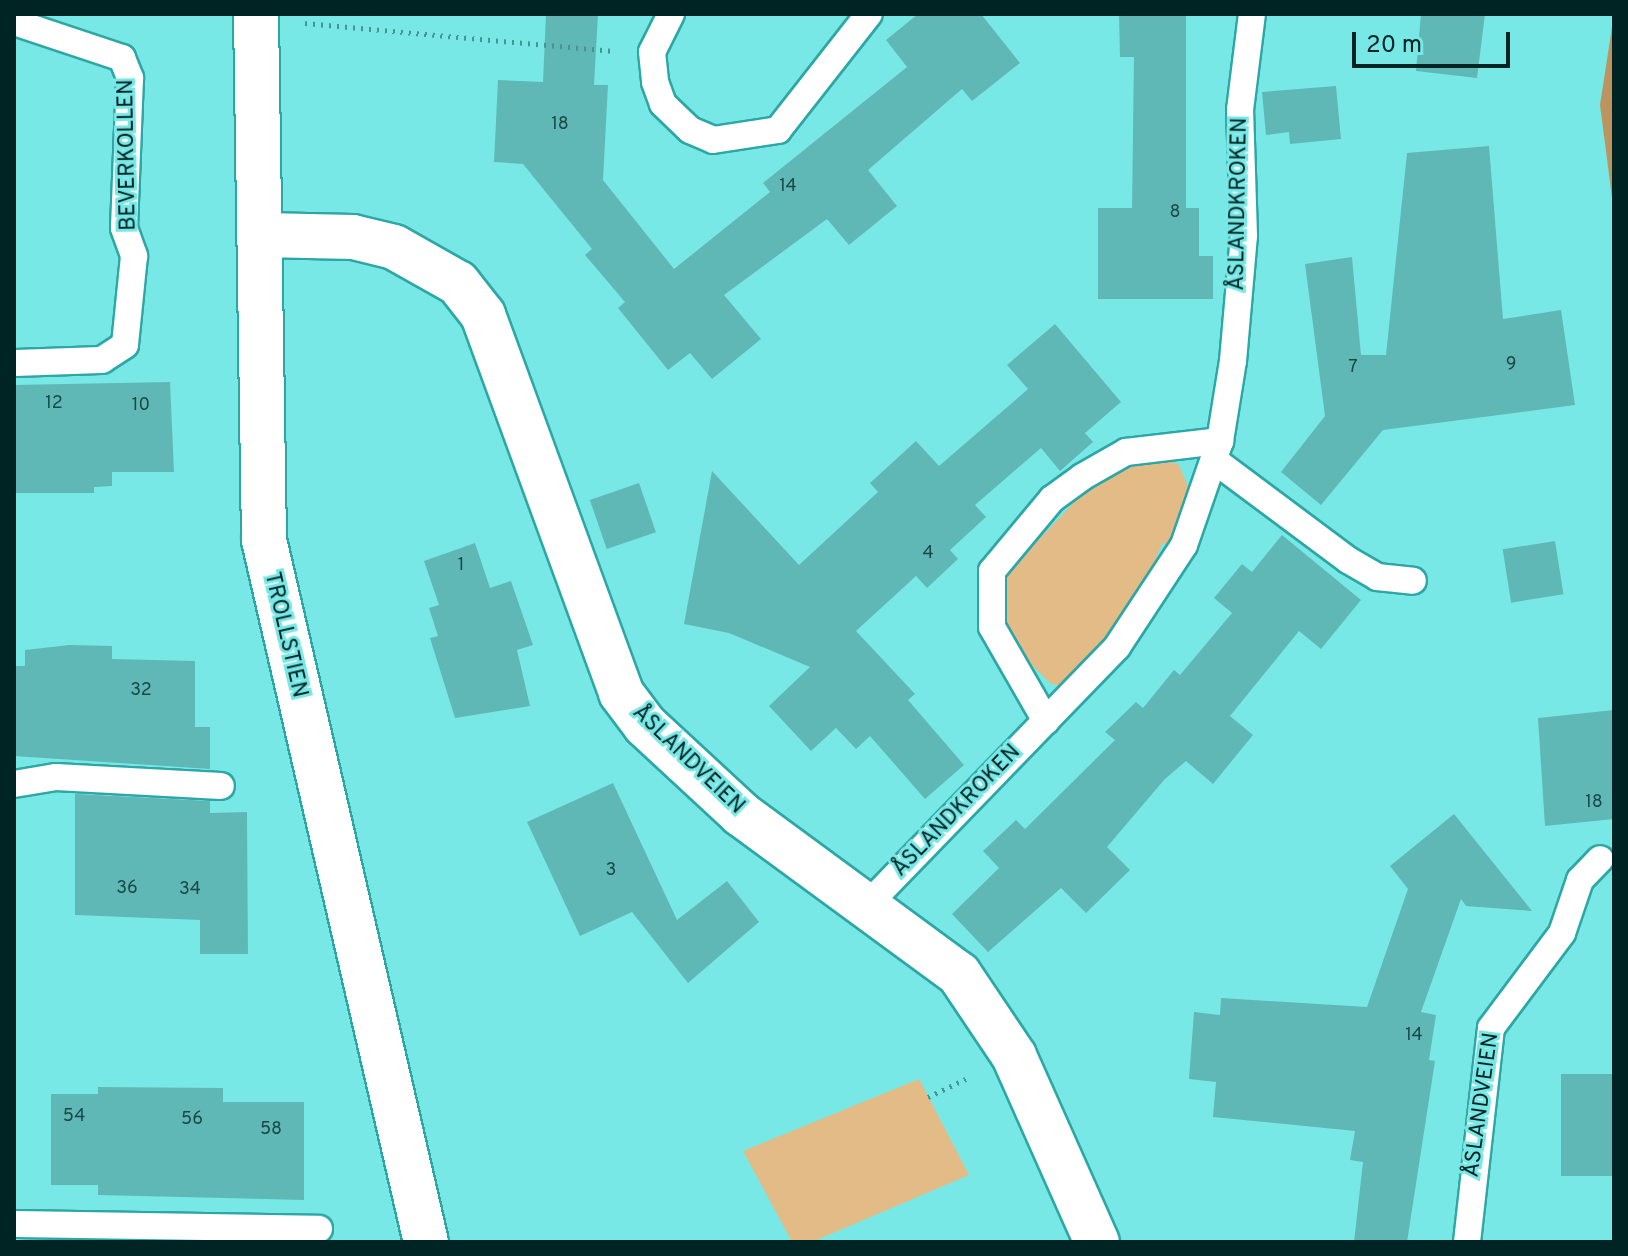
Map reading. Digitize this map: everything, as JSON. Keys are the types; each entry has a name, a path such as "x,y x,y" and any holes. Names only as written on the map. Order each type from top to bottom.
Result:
{"street":[{"name":"TROLLSTIEN","path":"256,17 263,235 259,455 268,563 426,1242"},
{"name":"ÅSLANDVEIEN","path":"263,235 367,240 431,262 458,283 483,315 621,693 645,725 741,814 870,902 977,997 1032,1091 1097,1242"}],"lane":[{"path":"671,14 652,52 663,104 690,130 713,140 747,139 778,130 869,14"},
{"name":"ÅSLANDKROKEN","path":"870,902 1046,721 1157,594 1184,545 1217,450 1244,236 1240,110 1252,14"},
{"name":"BEVERKOLLEN","path":"14,22 122,58 130,78 124,228 134,256 125,345 102,360 14,363"},
{"path":"1046,721 992,627 992,571 1052,499 1126,452 1217,450 1357,566 1377,577 1413,581"},
{"path":"14,784 56,777 221,786"},
{"name":"ÅSLANDVEIEN","path":"1467,1242 1491,1028 1562,933 1580,880 1600,859"},
{"path":"14,1224 319,1229"}],"path":[{"path":"256,17 652,52"}],"shaded area":[{"path":"1614,14 1614,213 1600,105"},
{"path":"1159,457 1179,465 1192,496 1170,546 1163,543 1156,557 1163,561 1114,638 1063,686 1051,684 1005,639 999,598 1007,573 1081,495 1124,465"},
{"path":"919,1079 969,1175 812,1242 792,1242 743,1151"}],"building":[{"path":"546,14 598,14 594,85 608,85 603,180 674,269 770,192 763,183 907,67 886,40 918,14 981,14 1020,63 972,101 962,89 868,170 897,206 849,245 827,219 724,295 761,339 712,379 690,353 668,370 618,308 625,302 585,255 592,249 523,164 494,162 498,80 543,82"},
{"path":"1119,14 1186,14 1186,208 1199,208 1199,256 1213,256 1213,299 1098,299 1098,208 1132,208 1134,57 1120,57"},
{"path":"1421,14 1485,14 1477,78 1416,71"},
{"path":"1336,86 1341,139 1290,144 1289,132 1266,135 1262,92"},
{"path":"1489,146 1503,319 1561,310 1575,405 1383,430 1321,505 1281,472 1325,416 1305,264 1352,257 1361,355 1386,355 1407,153"},
{"path":"1055,324 1121,402 1085,433 1093,442 1060,471 1041,448 975,505 986,517 950,550 958,559 927,588 916,576 856,631 915,694 908,700 964,765 925,799 870,736 856,749 836,728 811,751 769,706 810,667 729,633 684,624 712,471 799,565 878,492 870,483 916,441 939,466 1028,389 1007,365"},
{"path":"170,382 174,472 112,472 112,486 94,487 94,493 14,493 14,385"},
{"path":"639,483 656,532 607,549 590,500"},
{"path":"1282,535 1361,600 1321,649 1299,631 1230,716 1253,735 1213,784 1186,761 1164,780 1107,847 1130,870 1086,913 1061,888 988,952 952,914 999,868 983,851 1016,820 1025,829 1115,740 1105,732 1136,702 1143,708 1174,670 1180,675 1232,613 1214,598 1242,564 1252,572"},
{"path":"1555,541 1563,594 1511,603 1503,549"},
{"path":"475,543 490,588 511,581 533,645 517,650 530,706 455,718 430,638 438,636 429,608 439,605 424,561"},
{"path":"69,645 112,646 112,659 195,661 195,727 210,727 210,769 14,756 14,666 25,666 25,650"},
{"path":"1614,710 1614,819 1545,826 1538,718"},
{"path":"613,783 677,920 727,881 759,922 688,983 632,912 580,936 527,822"},
{"path":"75,794 210,801 210,813 247,812 248,954 200,954 200,920 75,915"},
{"path":"1454,814 1532,911 1466,906 1461,899 1421,1012 1436,1015 1429,1060 1435,1061 1407,1242 1354,1242 1363,1162 1350,1160 1355,1131 1213,1117 1216,1082 1189,1079 1194,1012 1220,1015 1221,998 1367,1007 1408,889 1390,866"},
{"path":"1561,1074 1614,1074 1614,1176 1561,1176"},
{"path":"98,1087 223,1088 223,1102 304,1102 304,1200 98,1195 98,1185 51,1185 51,1094 98,1094"}]}
